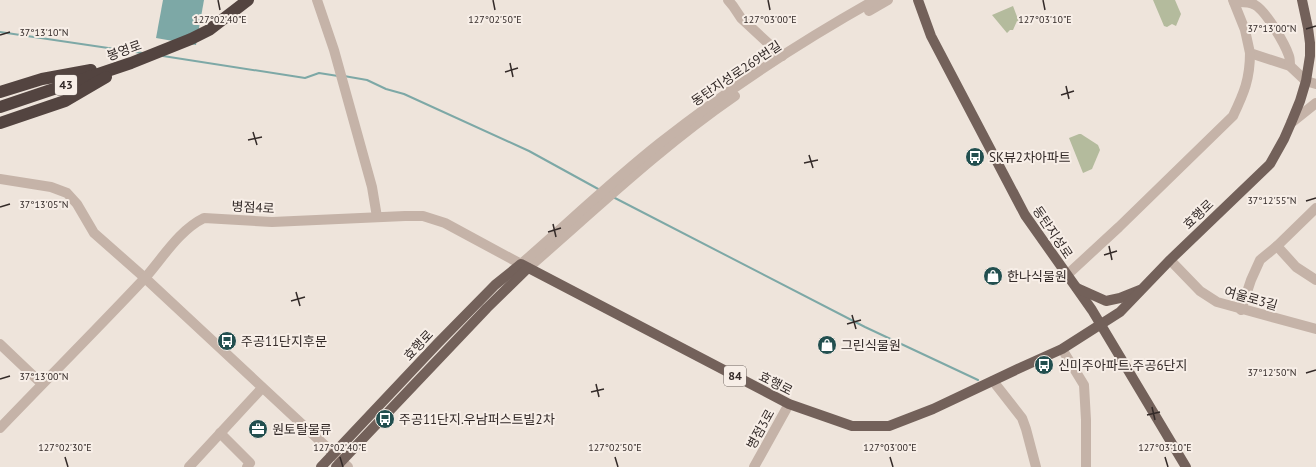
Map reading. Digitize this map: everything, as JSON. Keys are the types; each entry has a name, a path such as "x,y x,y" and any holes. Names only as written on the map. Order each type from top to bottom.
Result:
{"highway":[{"name":"봉영로","path":"0,107 130,63 191,39 209,30 248,0"},
{"path":"0,92 42,79 130,63"},
{"path":"0,123 65,101 130,63"}],"main road":[{"name":"동탄지성로","path":"918,0 931,36 1025,215 1075,286 1100,325 1186,467"},
{"name":"효행로","path":"524,266 789,404 852,426 890,426 934,409 1062,349 1120,312 1170,260 1270,164 1292,124 1300,101 1311,82 1310,43 1302,0"},
{"name":"효행로","path":"321,467 495,285 524,266"},
{"name":"효행로","path":"342,465 524,266"},
{"path":"1075,286 1106,301 1120,298 1144,288"}],"street":[{"path":"317,0 338,64 343,87 372,187 377,217"},
{"path":"728,0 741,18 782,56"},
{"name":"동탄지성로269번길","path":"621,180 660,143 717,100 782,56 875,0"},
{"path":"524,266 621,180 717,108 778,66 888,0"},
{"path":"1067,275 1119,227 1233,116 1245,92 1250,67 1250,53 1245,30 1233,1 1246,2 1256,6 1265,14 1289,56 1290,66"},
{"path":"1310,43 1316,52"},
{"path":"1250,53 1290,66 1311,82"},
{"path":"1292,124 1316,103"},
{"name":"효행로","path":"0,179 51,187 67,193 77,204 94,233 145,278 334,454 342,465"},
{"path":"1241,310 1251,280 1260,260 1315,211"},
{"name":"병점4로","path":"0,428 145,278 183,233 196,222 204,218 272,222 423,216 445,223 524,266"},
{"path":"1277,246 1296,267 1316,280"},
{"name":"여울로3길","path":"1170,260 1200,291 1217,302 1316,330"},
{"path":"0,344 42,384"},
{"path":"1062,349 1084,385 1086,467"},
{"path":"998,379 1008,400 1022,418 1036,467"},
{"path":"189,467 262,388"},
{"name":"병점3로","path":"754,467 789,404"},
{"path":"220,433 250,463 247,467"}],"green space":[{"path":"1153,0 1175,0 1181,14 1176,26 1172,24 1167,27 1164,26"},
{"path":"1013,6 1019,22 1017,21 1013,30 1010,30 1007,33 992,15"},
{"path":"1079,134 1098,145 1100,150 1092,169 1083,173 1069,138"}],"water":[{"path":"163,0 204,0 196,45 156,38"}],"waterway":[{"path":"0,32 142,53"},
{"path":"163,56 305,78 319,73 338,76"},
{"path":"344,76 367,80 386,89 404,94 529,151 600,190"},
{"path":"613,197 865,327 978,380"}],"place":[{"name":"SK뷰2차아파트","path":"975,157"},
{"name":"한나식물원","path":"993,276"},
{"name":"주공11단지후문","path":"227,341"},
{"name":"그린식물원","path":"827,345"},
{"name":"신미주아파트.주공6단지","path":"1044,365"},
{"name":"주공11단지.우남퍼스트빌2차","path":"385,419"},
{"name":"원토탈물류","path":"258,429"}]}
